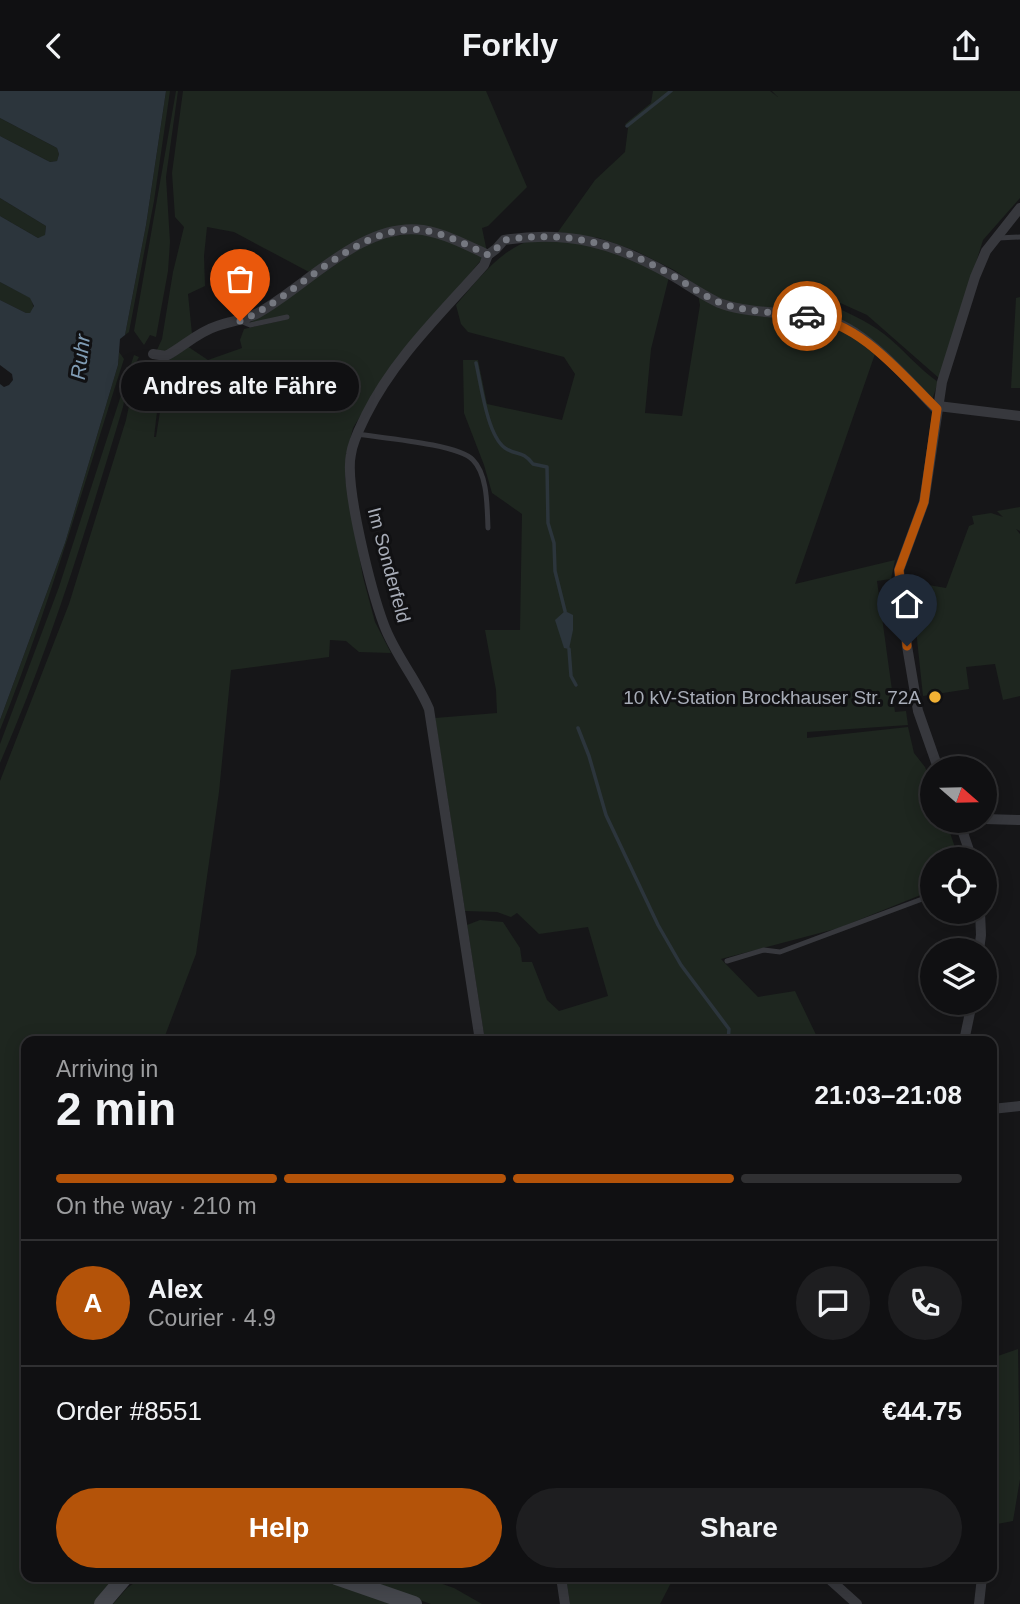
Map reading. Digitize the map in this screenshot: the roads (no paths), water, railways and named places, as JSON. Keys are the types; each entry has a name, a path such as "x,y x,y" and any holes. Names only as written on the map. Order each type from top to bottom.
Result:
{"main road":[{"path":"102,1604 121,1582"},
{"path":"350,1582 414,1604"}],"street":[{"path":"935,756 918,711 899,577 901,562 924,502 943,378 975,277 986,251 1020,208"},
{"path":"153,354 166,355 191,338 216,326 257,314 325,265 360,244 397,232 421,230 457,240 488,255 504,240 568,236 601,243 636,255 722,304 824,319 843,327 893,365 938,408 1020,416"},
{"name":"Im Sonderfeld","path":"479,1036 429,709 421,689 385,628 363,547 350,478 350,456 357,434 376,396 401,358 484,265 488,255"},
{"path":"998,819 1020,820"},
{"path":"965,1036 969,1015"},
{"path":"997,1108 1020,1106"},
{"path":"562,1582 565,1604"},
{"path":"833,1582 857,1604"},
{"path":"979,1604 981,1582"}],"lane":[{"path":"995,239 1020,237"},
{"path":"240,321 250,325 288,317"},
{"path":"357,434 458,450 474,460 487,498 488,528"},
{"path":"727,961 764,950 780,952 920,900"}],"water":[{"name":"Ruhr","path":"0,91 166,91 146,225 125,335 120,339 118,365 65,543 0,720 0,384 4,387 13,380 12,374 0,365 0,300 26,313 30,313 34,306 30,298 0,282 0,216 38,238 45,235 46,226 0,198 0,136 50,162 57,161 59,154 57,148 0,118"},
{"path":"565,611 573,615 569,649 564,648 555,620"}],"waterway":[{"path":"627,126 671,91"},
{"path":"476,363 489,421 499,441 505,448 526,457 533,464 547,467 548,523 554,543 555,571 565,611"},
{"path":"569,649 571,676 576,685"},
{"path":"578,728 606,815 658,925 681,965 729,1029 728,1036"}],"place":[{"name":"Andres alte Fähre","path":"240,321"},
{"name":"10 kV-Station Brockhauser Str. 72A","path":"935,697"}]}
